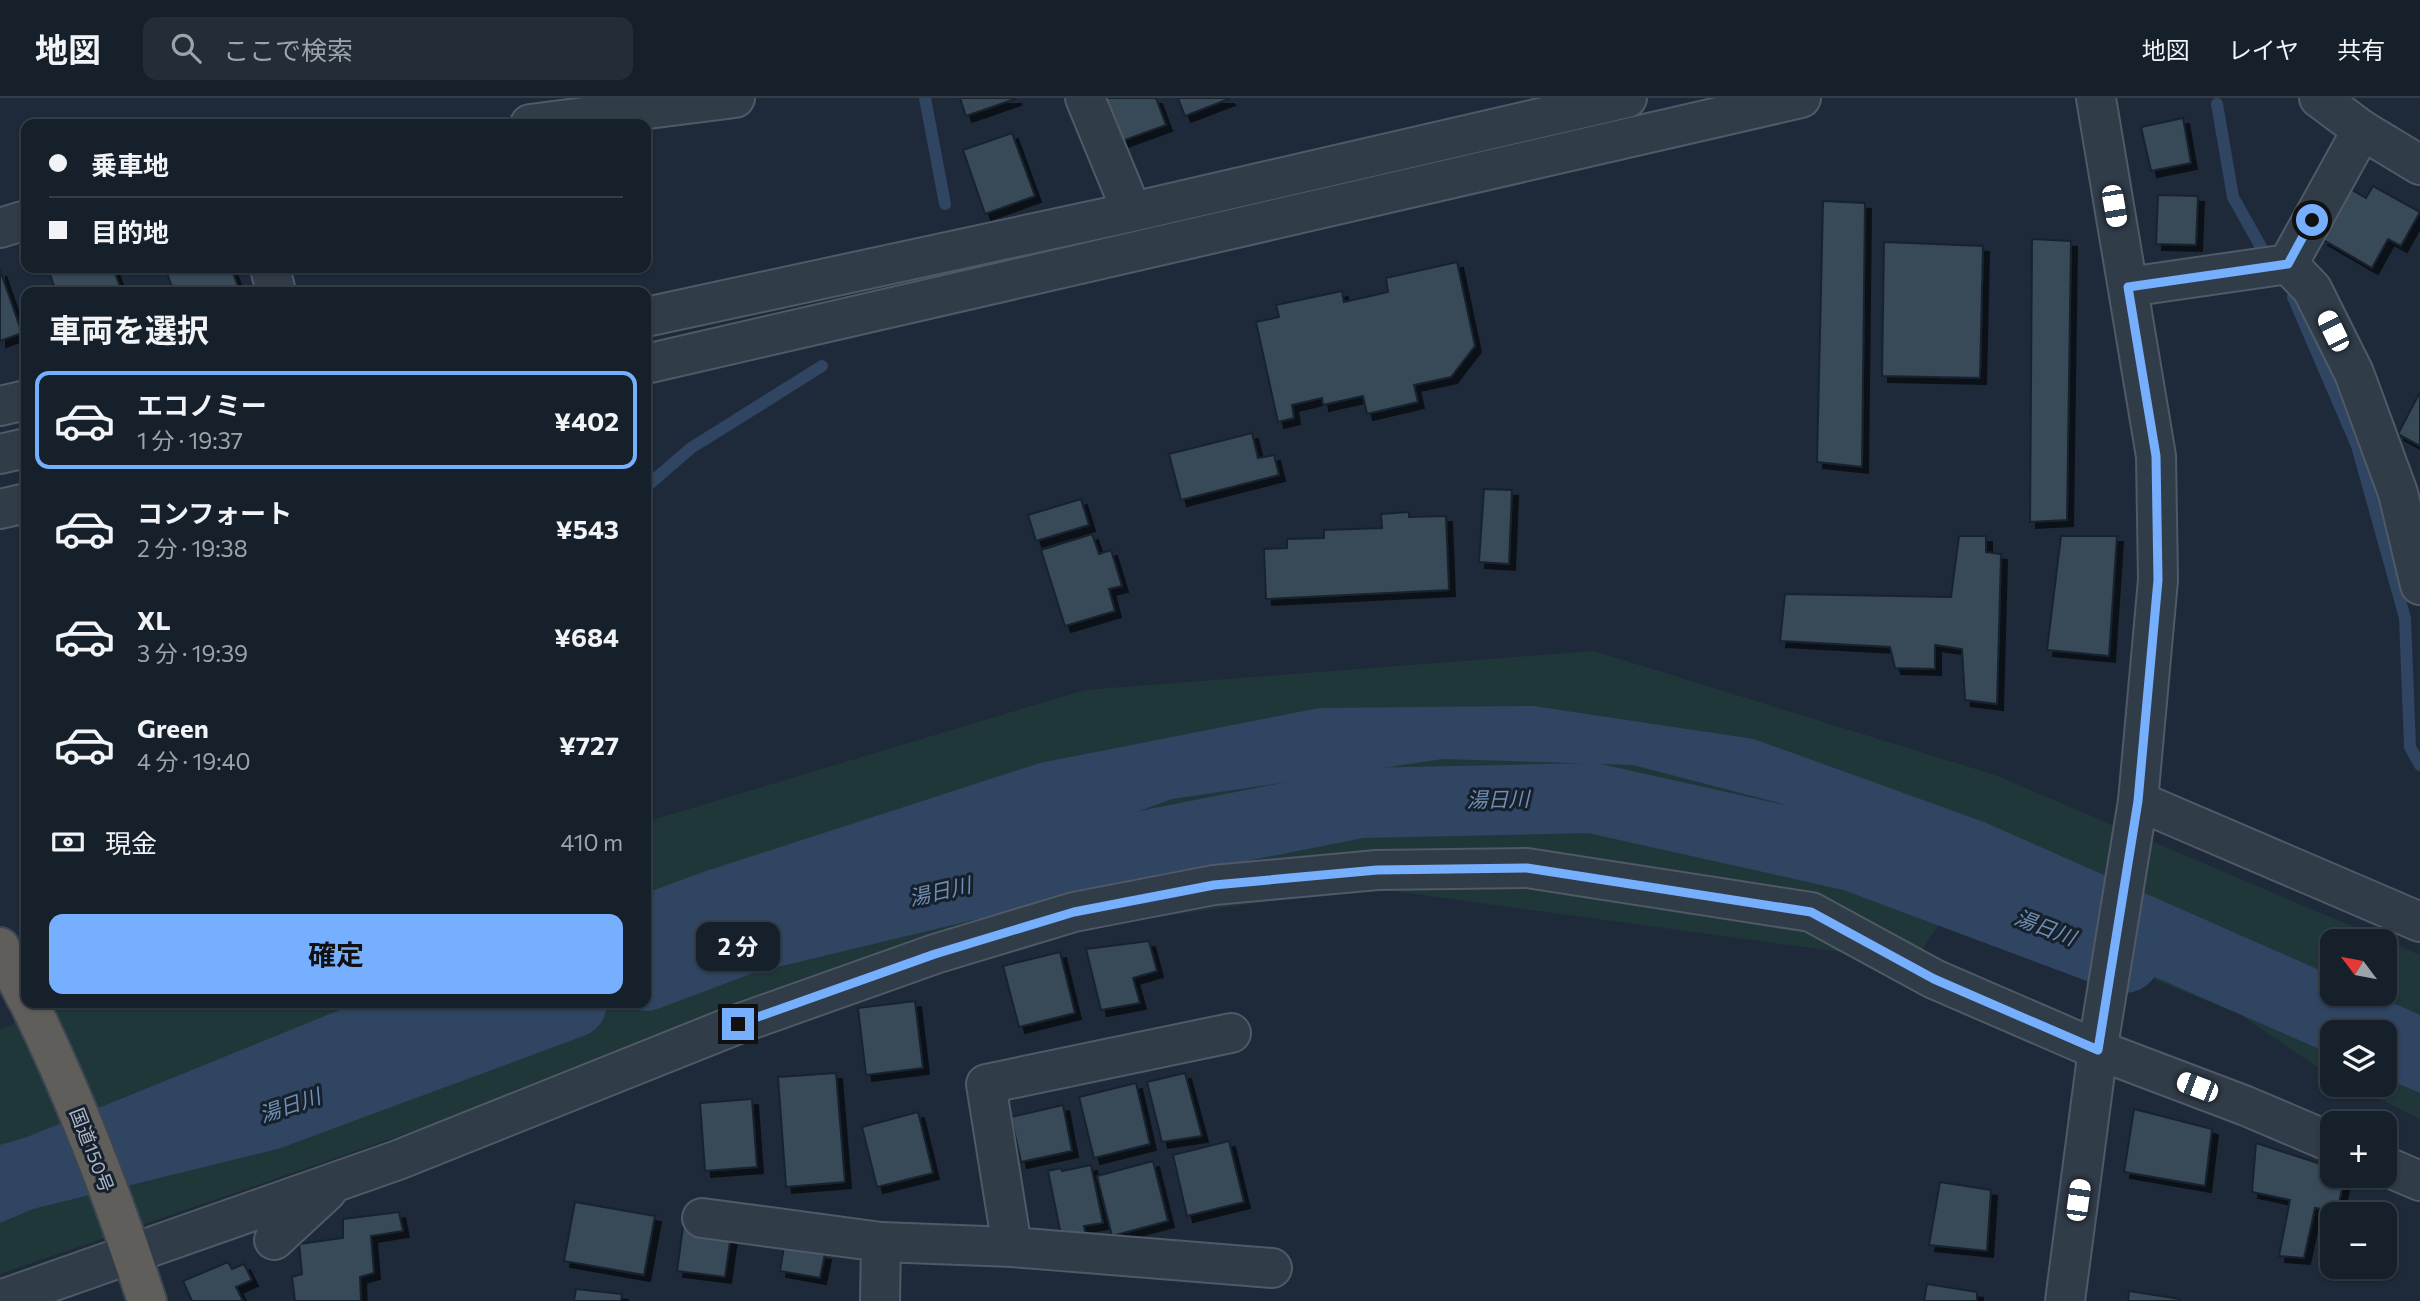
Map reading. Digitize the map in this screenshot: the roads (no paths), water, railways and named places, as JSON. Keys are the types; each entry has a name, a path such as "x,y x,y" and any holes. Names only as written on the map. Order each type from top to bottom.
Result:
{"highway":[{"path":"0,947 21,988"},
{"name":"国道150号","path":"31,1008 59,1066 130,1248 147,1301"}],"street":[{"path":"569,119 735,98"},
{"path":"1085,98 1132,212"},
{"path":"651,316 1132,212 1627,98"},
{"path":"651,363 1801,98"},
{"path":"2065,1301 2099,1042 2137,807 2158,580 2156,470 2096,98"},
{"path":"2319,98 2362,130 2420,165"},
{"path":"2288,264 2362,130"},
{"path":"0,228 21,222"},
{"path":"2128,287 2288,264"},
{"path":"2288,264 2312,289 2409,492 2420,585"},
{"path":"0,406 21,401"},
{"path":"0,454 21,449"},
{"path":"0,509 21,504"},
{"path":"2137,807 2420,922"},
{"path":"0,1300 130,1248 398,1160 738,1024 935,954 1074,912 1214,885 1377,870 1527,868 1811,912 1934,979 2099,1042 2320,1137"},
{"path":"1012,1247 986,1084 1231,1032"},
{"path":"2397,1171 2420,1181"},
{"path":"274,1240 339,1180"},
{"path":"702,1218 881,1241 1012,1247 1272,1268"},
{"path":"880,1301 881,1241"}],"water":[{"path":"1533,706 1754,739 1984,822 2320,970 2320,1006 2398,1005 2420,1015 2420,1093 2397,1083 2397,1020 2320,1020 2320,1049 2036,925 1779,803 1633,765 1443,759 1172,799 1001,861 651,974 651,891 1040,763 1319,708"},
{"path":"345,1008 551,1008 341,1077 0,1223 0,1145 27,1137"}],"waterway":[{"path":"925,98 945,204"},
{"path":"2217,104 2233,197 2261,247"},
{"path":"2293,297 2357,446 2405,618 2410,747 2420,765"},
{"path":"651,483 691,448 822,366"},
{"name":"湯日川","path":"651,974 744,939 1082,858 1360,803 1592,798 1852,856 2125,958"},
{"name":"湯日川","path":"0,1181 269,1115 558,1008"}]}
